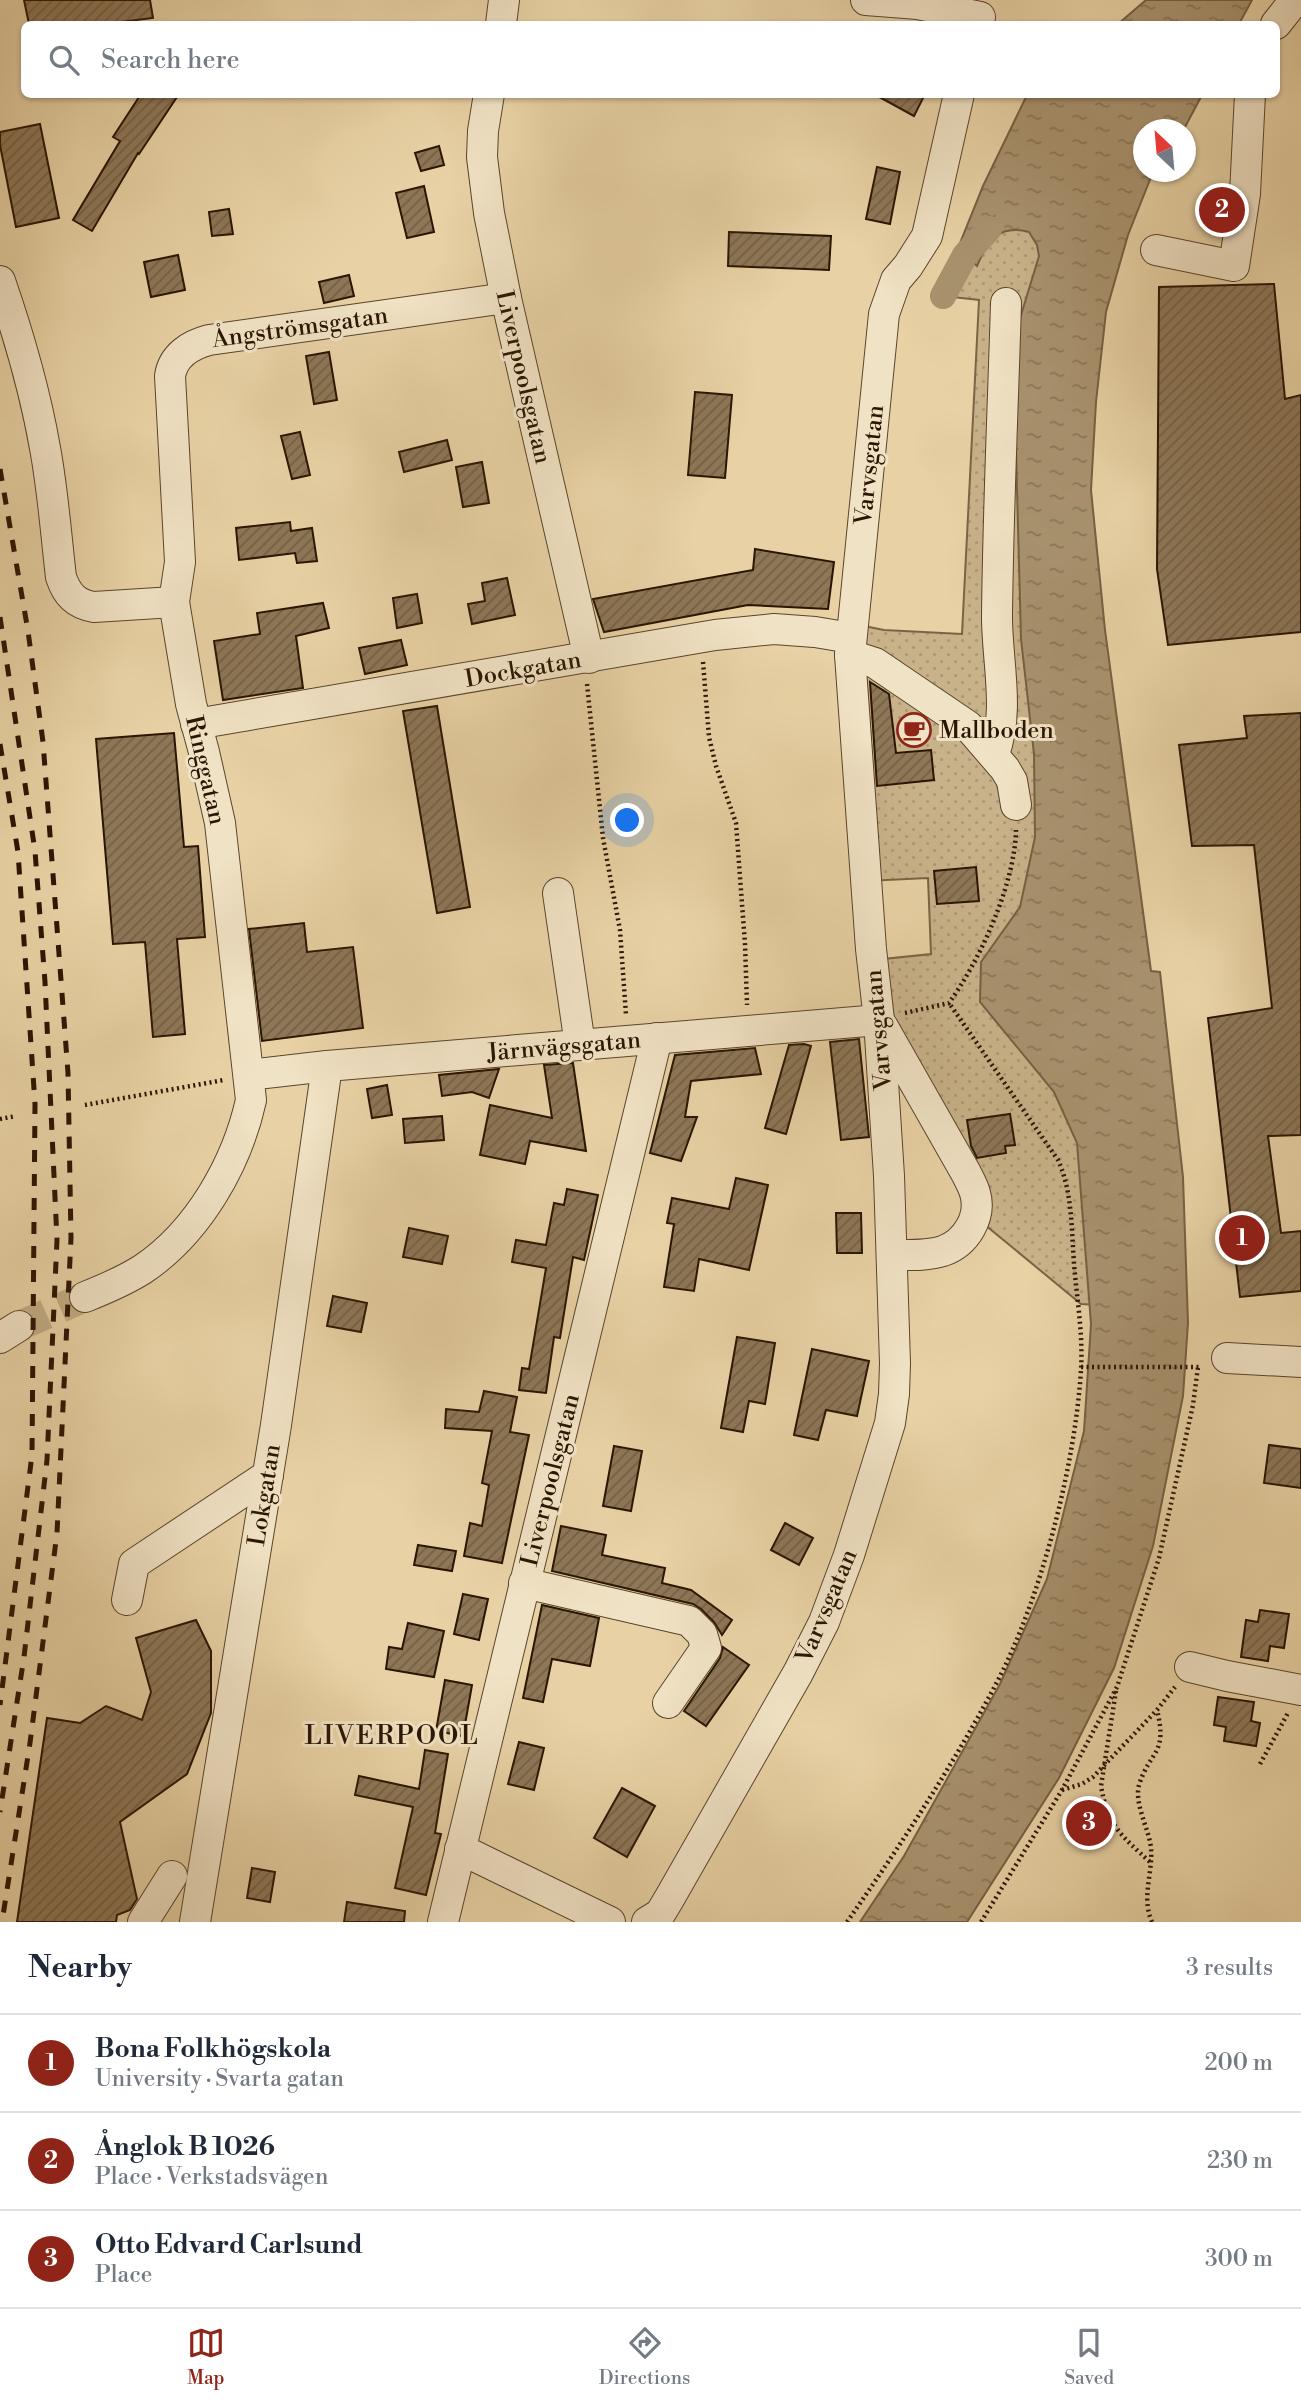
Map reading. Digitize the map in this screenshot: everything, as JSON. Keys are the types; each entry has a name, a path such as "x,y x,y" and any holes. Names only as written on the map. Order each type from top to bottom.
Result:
{"street":[{"path":"501,21 504,0"},
{"path":"866,0 918,4 982,14"},
{"path":"1278,21 1295,0"},
{"name":"Liverpoolsgatan","path":"488,98 483,131 484,181 506,298 589,658"},
{"name":"Varvsgatan","path":"647,1922 660,1914 669,1899 798,1673 824,1622 849,1555 890,1423 894,1394 892,1255 879,1020 850,647 884,314 896,280 927,236 958,98"},
{"path":"1156,250 1234,266 1245,194 1250,98"},
{"path":"0,281 35,398 46,452 61,578 65,589 83,605 94,607 174,602"},
{"name":"Ångströmsgatan","path":"174,602 180,562 170,376 171,366 186,349 209,340 506,298"},
{"path":"994,754 1000,739 1002,707 997,619 1006,303"},
{"name":"Ringgatan","path":"85,1297 144,1268 170,1246 202,1209 219,1182 246,1125 251,1100 220,823 191,704 174,602"},
{"name":"Dockgatan","path":"196,724 700,637 774,629 815,632 850,647 968,726 994,754 1012,781 1016,805"},
{"path":"558,893 580,1045"},
{"path":"879,1020 976,1194 972,1227 960,1241 944,1251 892,1255"},
{"name":"Järnvägsgatan","path":"249,1075 327,1066 879,1020"},
{"name":"Liverpoolsgatan","path":"443,1922 524,1583 642,1039"},
{"name":"Lokgatan","path":"195,1922 268,1475 327,1066"},
{"path":"1227,1358 1301,1362"},
{"path":"127,1600 134,1564 268,1475"},
{"path":"524,1583 688,1621 702,1634 706,1648 668,1703"},
{"path":"1190,1667 1299,1690"},
{"path":"460,1849 610,1922"},
{"path":"143,1922 172,1876"}],"path":[{"path":"700,637 709,737 736,823 748,1031"},
{"path":"589,658 587,693 603,838 642,1039"},
{"path":"879,1020 949,1003 964,982 1001,903 1013,861 1016,805"},
{"path":"847,1922 939,1784 997,1682 1025,1616 1049,1545 1076,1416 1081,1367 1080,1319 1064,1173 1058,1160 949,1003"},
{"path":"85,1105 249,1075"},
{"path":"0,1119 16,1116"},
{"path":"1081,1367 1198,1367 1193,1405 1159,1558 1117,1687 1101,1787 1110,1821 1152,1864"},
{"path":"1062,1790 1082,1784 1104,1767 1157,1710 1190,1667"},
{"path":"981,1922 1062,1790 1117,1687"},
{"path":"1259,1764 1299,1690"},
{"path":"1152,1922 1146,1898 1152,1864 1139,1800 1139,1786 1159,1748 1162,1729 1157,1710"}],"shaded area":[{"path":"1034,179 1058,444 1150,1308 1081,1304 984,1224 879,1006 874,960 931,954 928,878 866,881 849,623 884,630 962,634 979,300 943,296 965,255"}],"water":[{"path":"1146,0 1252,0 1241,21 1122,21"},
{"path":"1026,98 1200,98 1189,119 1133,119 1133,182 1149,182 1128,235 1106,312 1096,402 1091,490 1105,630 1151,971 1160,972 1183,1177 1188,1323 1183,1396 1153,1546 1114,1668 1059,1778 967,1922 860,1922 904,1856 1000,1684 1047,1579 1084,1431 1091,1324 1077,1143 1054,1092 980,1002 981,962 1020,907 1035,837 1034,754 1021,639 1014,376 1018,325 1039,256 1037,245 1029,232 1010,230 1002,232 990,242 977,266 965,255 954,258 983,186"}],"building":[{"path":"24,0 150,0 153,18 129,21 28,21"},
{"path":"138,98 176,98 138,153 92,231 73,220 120,141 113,137"},
{"path":"881,98 923,98 914,116"},
{"path":"40,124 59,218 16,227 0,145 0,132"},
{"path":"439,146 444,165 421,171 415,153"},
{"path":"877,167 900,172 890,224 866,219"},
{"path":"424,186 434,232 407,238 396,193"},
{"path":"229,209 233,234 212,236 209,212"},
{"path":"729,232 831,236 829,270 728,266"},
{"path":"178,255 185,290 151,297 144,262"},
{"path":"349,275 354,296 324,303 319,282"},
{"path":"1274,284 1285,399 1301,395 1301,632 1168,645 1157,569 1159,287"},
{"path":"329,352 337,400 314,404 306,356"},
{"path":"695,392 732,395 725,478 688,475"},
{"path":"300,432 310,475 292,479 281,436"},
{"path":"447,440 452,460 404,472 399,452"},
{"path":"482,462 489,503 463,507 456,467"},
{"path":"290,522 291,531 312,528 317,561 297,563 295,553 239,560 236,528"},
{"path":"755,549 834,562 828,609 748,605 604,632 593,599 753,570"},
{"path":"507,578 515,615 472,624 468,604 485,601 482,583"},
{"path":"417,594 422,623 397,628 393,598"},
{"path":"323,603 329,628 296,636 303,688 223,700 214,641 260,634 257,613"},
{"path":"401,640 407,665 365,674 359,648"},
{"path":"870,682 889,694 896,753 931,750 934,780 877,786"},
{"path":"437,706 470,907 437,913 403,711"},
{"path":"1301,713 1301,1135 1268,1136 1281,1233 1301,1231 1301,1291 1240,1297 1208,1018 1272,1008 1254,845 1192,846 1179,745 1247,738 1244,716"},
{"path":"174,733 184,847 198,846 205,937 177,939 185,1034 153,1037 145,942 113,944 96,739"},
{"path":"976,867 979,901 937,904 934,871"},
{"path":"304,923 307,952 353,947 363,1028 262,1041 249,929"},
{"path":"859,1039 869,1137 841,1140 830,1042"},
{"path":"789,1045 811,1046 786,1134 765,1128"},
{"path":"755,1048 761,1074 691,1081 685,1117 697,1117 681,1161 650,1153 675,1055"},
{"path":"573,1063 586,1151 530,1141 525,1164 480,1155 490,1105 552,1118 544,1065"},
{"path":"499,1069 489,1098 472,1092 442,1096 439,1075"},
{"path":"387,1085 392,1115 372,1118 367,1089"},
{"path":"1010,1114 1015,1145 1005,1146 1006,1153 977,1158 971,1146 967,1120"},
{"path":"442,1116 444,1140 405,1143 403,1119"},
{"path":"736,1178 768,1185 749,1270 699,1259 694,1291 664,1287 674,1224 667,1223 672,1198 729,1209"},
{"path":"567,1189 598,1195 584,1260 573,1257 560,1338 554,1337 546,1393 519,1390 522,1368 529,1369 546,1268 512,1262 516,1240 546,1245 554,1203 564,1205"},
{"path":"836,1213 861,1213 862,1253 837,1253"},
{"path":"409,1228 448,1236 442,1264 403,1257"},
{"path":"333,1296 367,1303 361,1332 327,1326"},
{"path":"737,1337 775,1343 765,1404 749,1401 743,1432 721,1428"},
{"path":"812,1349 869,1361 857,1416 826,1410 818,1440 794,1435"},
{"path":"484,1391 517,1397 510,1432 529,1435 502,1563 464,1556 470,1523 482,1526 489,1485 482,1483 492,1431 445,1428 446,1409 479,1412"},
{"path":"1269,1445 1301,1449 1301,1488 1264,1483"},
{"path":"614,1446 642,1451 631,1511 603,1506"},
{"path":"785,1523 813,1538 799,1565 771,1550"},
{"path":"561,1526 606,1535 602,1555 665,1568 662,1583 691,1590 732,1620 722,1635 714,1622 693,1604 552,1571"},
{"path":"418,1545 456,1551 452,1571 414,1565"},
{"path":"463,1594 488,1599 479,1640 454,1634"},
{"path":"542,1605 599,1618 590,1666 552,1659 543,1702 523,1698"},
{"path":"1260,1610 1289,1614 1284,1648 1270,1646 1268,1661 1241,1657 1246,1620 1258,1622"},
{"path":"196,1620 211,1651 211,1713 187,1774 120,1822 137,1899 130,1910 117,1915 116,1922 17,1922 47,1718 80,1723 106,1706 142,1720 151,1692 136,1638"},
{"path":"408,1623 444,1631 434,1677 386,1669 389,1647 402,1649"},
{"path":"723,1647 749,1665 706,1726 684,1711 720,1658"},
{"path":"445,1680 472,1685 463,1736 436,1731"},
{"path":"1218,1697 1254,1702 1251,1721 1260,1723 1256,1746 1224,1741 1226,1727 1214,1725"},
{"path":"519,1742 544,1748 534,1790 508,1784"},
{"path":"425,1750 448,1754 435,1833 441,1834 426,1895 395,1888 413,1807 355,1795 359,1776 419,1789"},
{"path":"622,1788 655,1806 627,1857 594,1838"},
{"path":"252,1868 275,1872 270,1902 247,1898"},
{"path":"347,1902 405,1911 404,1922 344,1922"}],"waterway":[{"path":"943,296 965,255 989,229"}],"tunnel":[{"path":"19,1326 85,1297"}],"railway":[{"path":"0,469 28,631 43,742 68,1073 71,1238 57,1533 30,1743 2,1922"},
{"path":"0,617 35,851 45,982 57,1240 47,1460 24,1657 0,1812"},
{"path":"0,744 18,852 35,1104 32,1455 0,1705"}],"place":[{"name":"Ånglok B 1026","path":"1222,210"},
{"name":"Mallboden","path":"914,730"},
{"name":"Bona Folkhögskola","path":"1242,1238"},
{"name":"Otto Edvard Carlsund","path":"1089,1823"}],"district":[{"name":"LIVERPOOL","path":"392,1735"}]}
